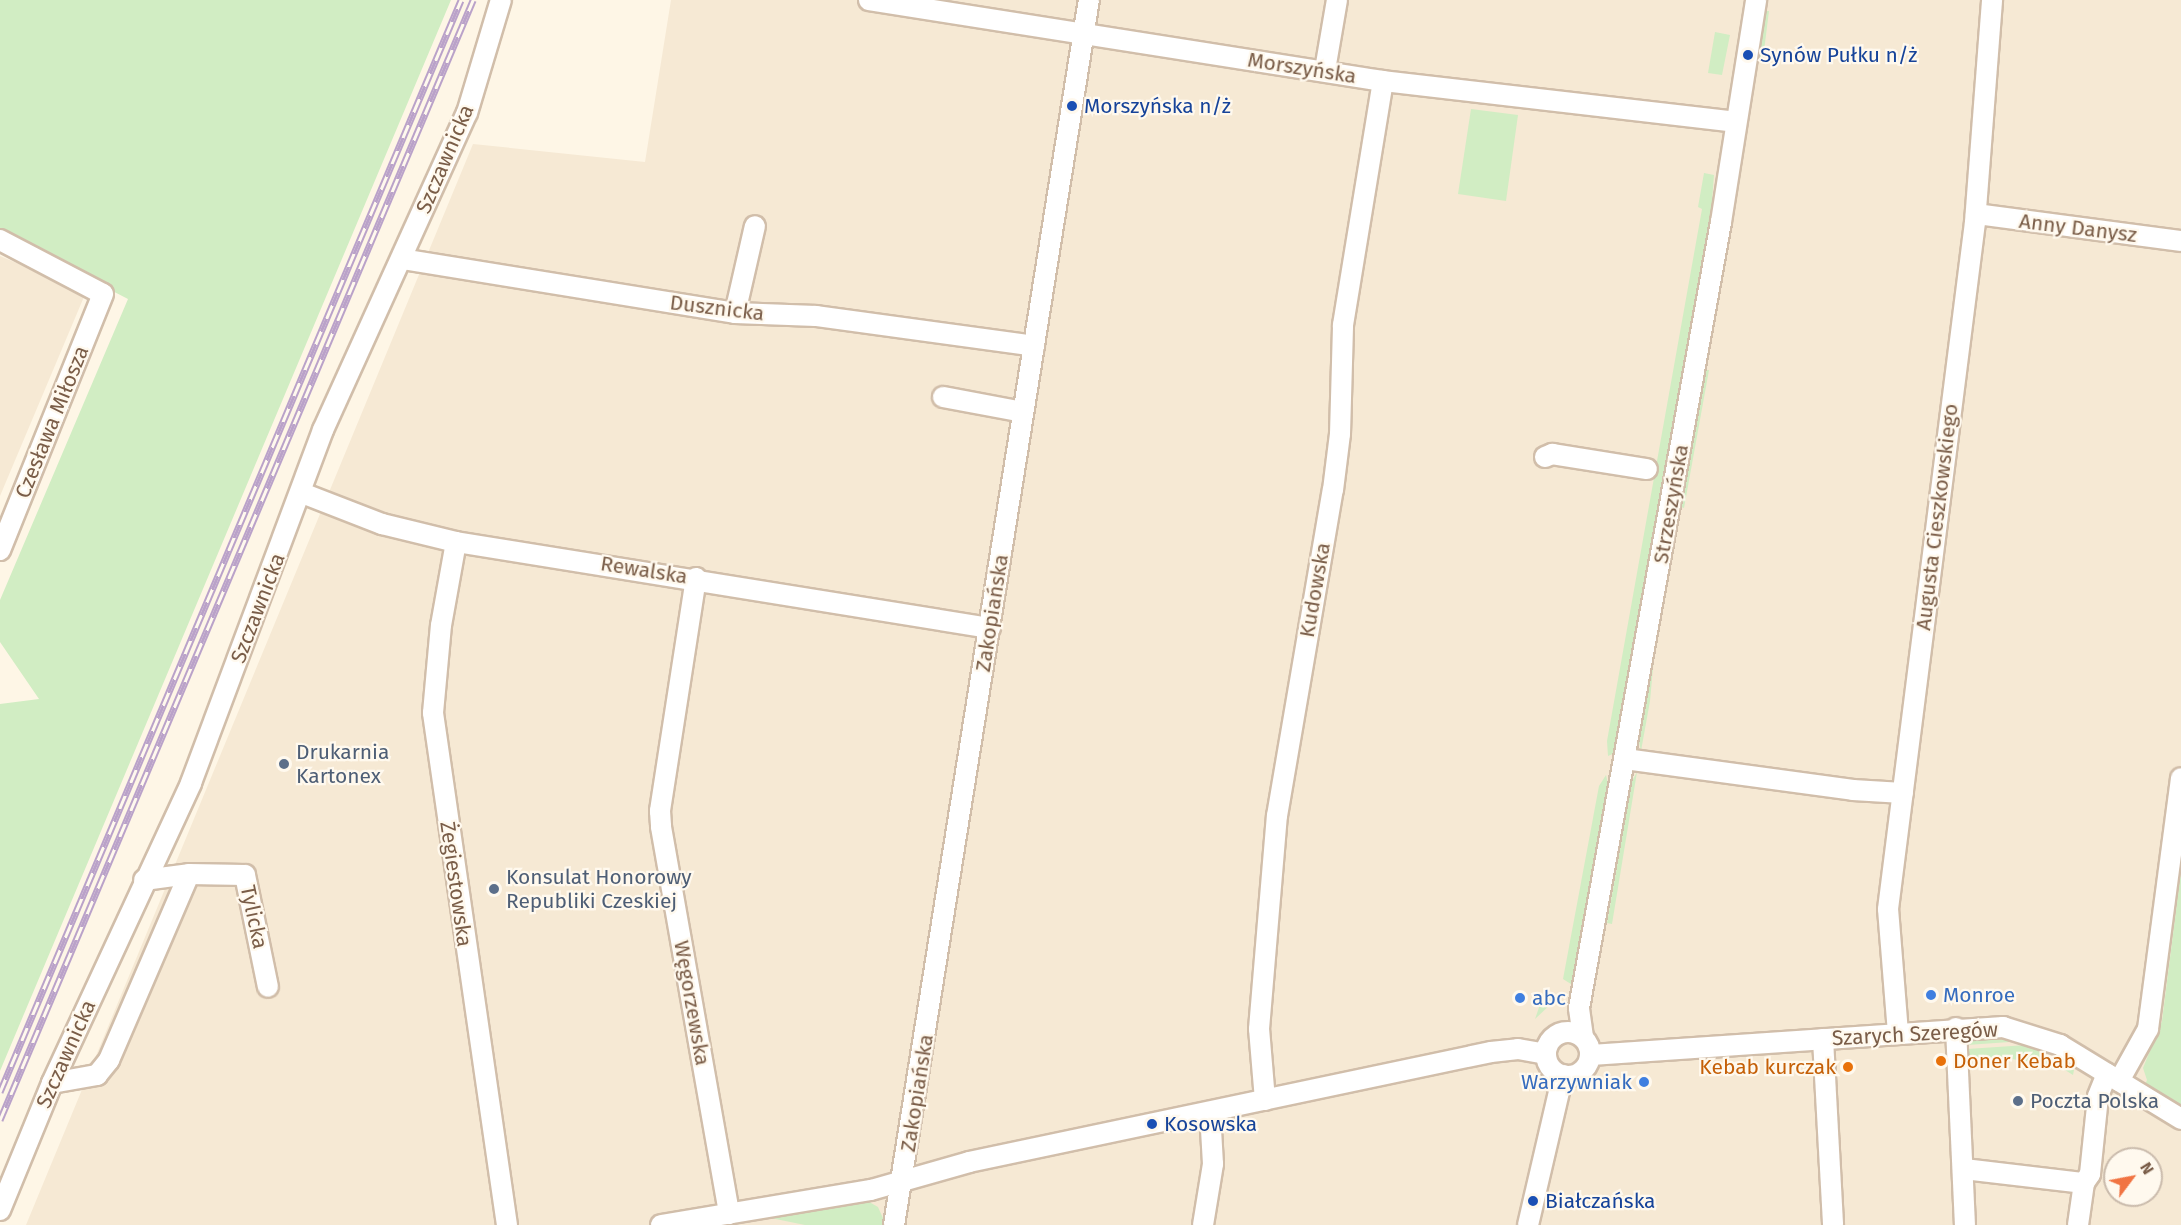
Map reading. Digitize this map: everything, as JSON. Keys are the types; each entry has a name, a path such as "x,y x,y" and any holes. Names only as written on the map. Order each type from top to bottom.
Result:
{"street":[{"name":"Szczawnicka","path":"0,1210 52,1083 144,880 191,783 302,493 323,430 467,113 501,0"},
{"name":"Morszyńska","path":"869,0 1082,36 1325,70 1383,81 1736,122"},
{"name":"Zakopiańska","path":"894,1225 1089,0"},
{"path":"1325,70 1337,0"},
{"name":"Strzeszyńska","path":"1583,1037 1579,1008 1625,759 1756,0"},
{"name":"Augusta Cieszkowskiego","path":"1898,1033 1888,909 1976,214 1992,0"},
{"name":"Kudowska","path":"1265,1100 1259,1029 1277,816 1332,490 1340,434 1343,325 1383,81"},
{"name":"Anny Danysz","path":"1976,214 2181,241"},
{"path":"735,313 755,226"},
{"name":"Czesława Miłosza","path":"0,240 103,294 0,550"},
{"name":"Dusznicka","path":"402,260 735,313 816,316 1034,346"},
{"path":"943,397 1023,412"},
{"path":"1545,457 1552,454 1647,469"},
{"name":"Rewalska","path":"302,493 382,524 456,542 696,578 990,628"},
{"name":"Żegiestowska","path":"456,542 441,625 433,713 507,1225"},
{"name":"Węgorzewska","path":"696,578 660,811 729,1214"},
{"path":"1625,759 1853,790 1903,793"},
{"path":"2078,1225 2084,1183 2090,1174 2098,1096 2148,1029 2181,778"},
{"path":"52,1083 98,1075 109,1060 189,874"},
{"name":"Tylicka","path":"144,880 189,874 245,875 268,987"},
{"name":"Strzeszyńska","path":"1558,1034 1579,1008"},
{"path":"1956,1028 1965,1225"},
{"name":"Szarych Szeregów","path":"1591,1055 1956,1028 2023,1031 2060,1045 2181,1119"},
{"path":"1571,1032 1583,1037 1591,1055 1581,1072 1563,1075 1551,1067 1546,1054 1550,1042 1558,1034 1571,1032"},
{"path":"1823,1039 1833,1225"},
{"path":"661,1225 871,1190 903,1179 1505,1050 1546,1054"},
{"path":"1528,1225 1563,1075"},
{"path":"1203,1225 1214,1164 1210,1112"},
{"path":"1964,1169 2084,1183"}],"shaded area":[{"path":"671,0 2181,0 2181,1225 26,1225 473,144 645,162"},
{"path":"0,256 86,292 0,496"}],"green space":[{"path":"0,0 451,0 0,1071 0,704 39,699 0,642 0,600 128,299 0,233"},
{"path":"1765,11 1769,11 1763,59 1759,60"},
{"path":"1715,32 1730,35 1722,75 1708,73"},
{"path":"1471,109 1518,115 1506,201 1458,194"},
{"path":"1704,173 1714,175 1711,215 1615,753 1608,756 1607,741 1702,209 1698,207"},
{"path":"1705,370 1709,370 1684,508 1681,507"},
{"path":"1654,657 1650,701 1641,751 1639,742"},
{"path":"1637,772 1612,924 1607,923 1632,781"},
{"path":"1606,775 1609,788 1574,986 1563,979 1599,786"},
{"path":"2181,871 2181,1108 2145,1085 2147,1080 2143,1068 2162,1021"},
{"path":"1544,993 1552,997 1552,1003 1535,1019"},
{"path":"1988,1036 2024,1041 1967,1045 1974,1038"},
{"path":"2027,1045 2074,1070 2073,1075 2057,1065 1996,1057 1981,1064 1969,1058 1967,1049"},
{"path":"864,1199 878,1207 886,1225 805,1225 761,1216"}],"railway":[{"path":"0,1092 461,0"},
{"path":"0,1120 473,0"}],"place":[{"name":"Synów Pułku n/ż","path":"1748,55"},
{"name":"Morszyńska n/ż","path":"1072,106"},
{"name":"Drukarnia Kartonex","path":"284,764"},
{"name":"Konsulat Honorowy Republiki Czeskiej","path":"494,889"},
{"name":"Monroe","path":"1931,995"},
{"name":"abc","path":"1520,998"},
{"name":"Doner Kebab","path":"1941,1061"},
{"name":"Kebab kurczak","path":"1848,1067"},
{"name":"Warzywniak","path":"1644,1082"},
{"name":"Poczta Polska","path":"2018,1101"},
{"name":"Kosowska","path":"1152,1124"},
{"name":"Białczańska","path":"1533,1201"}]}
